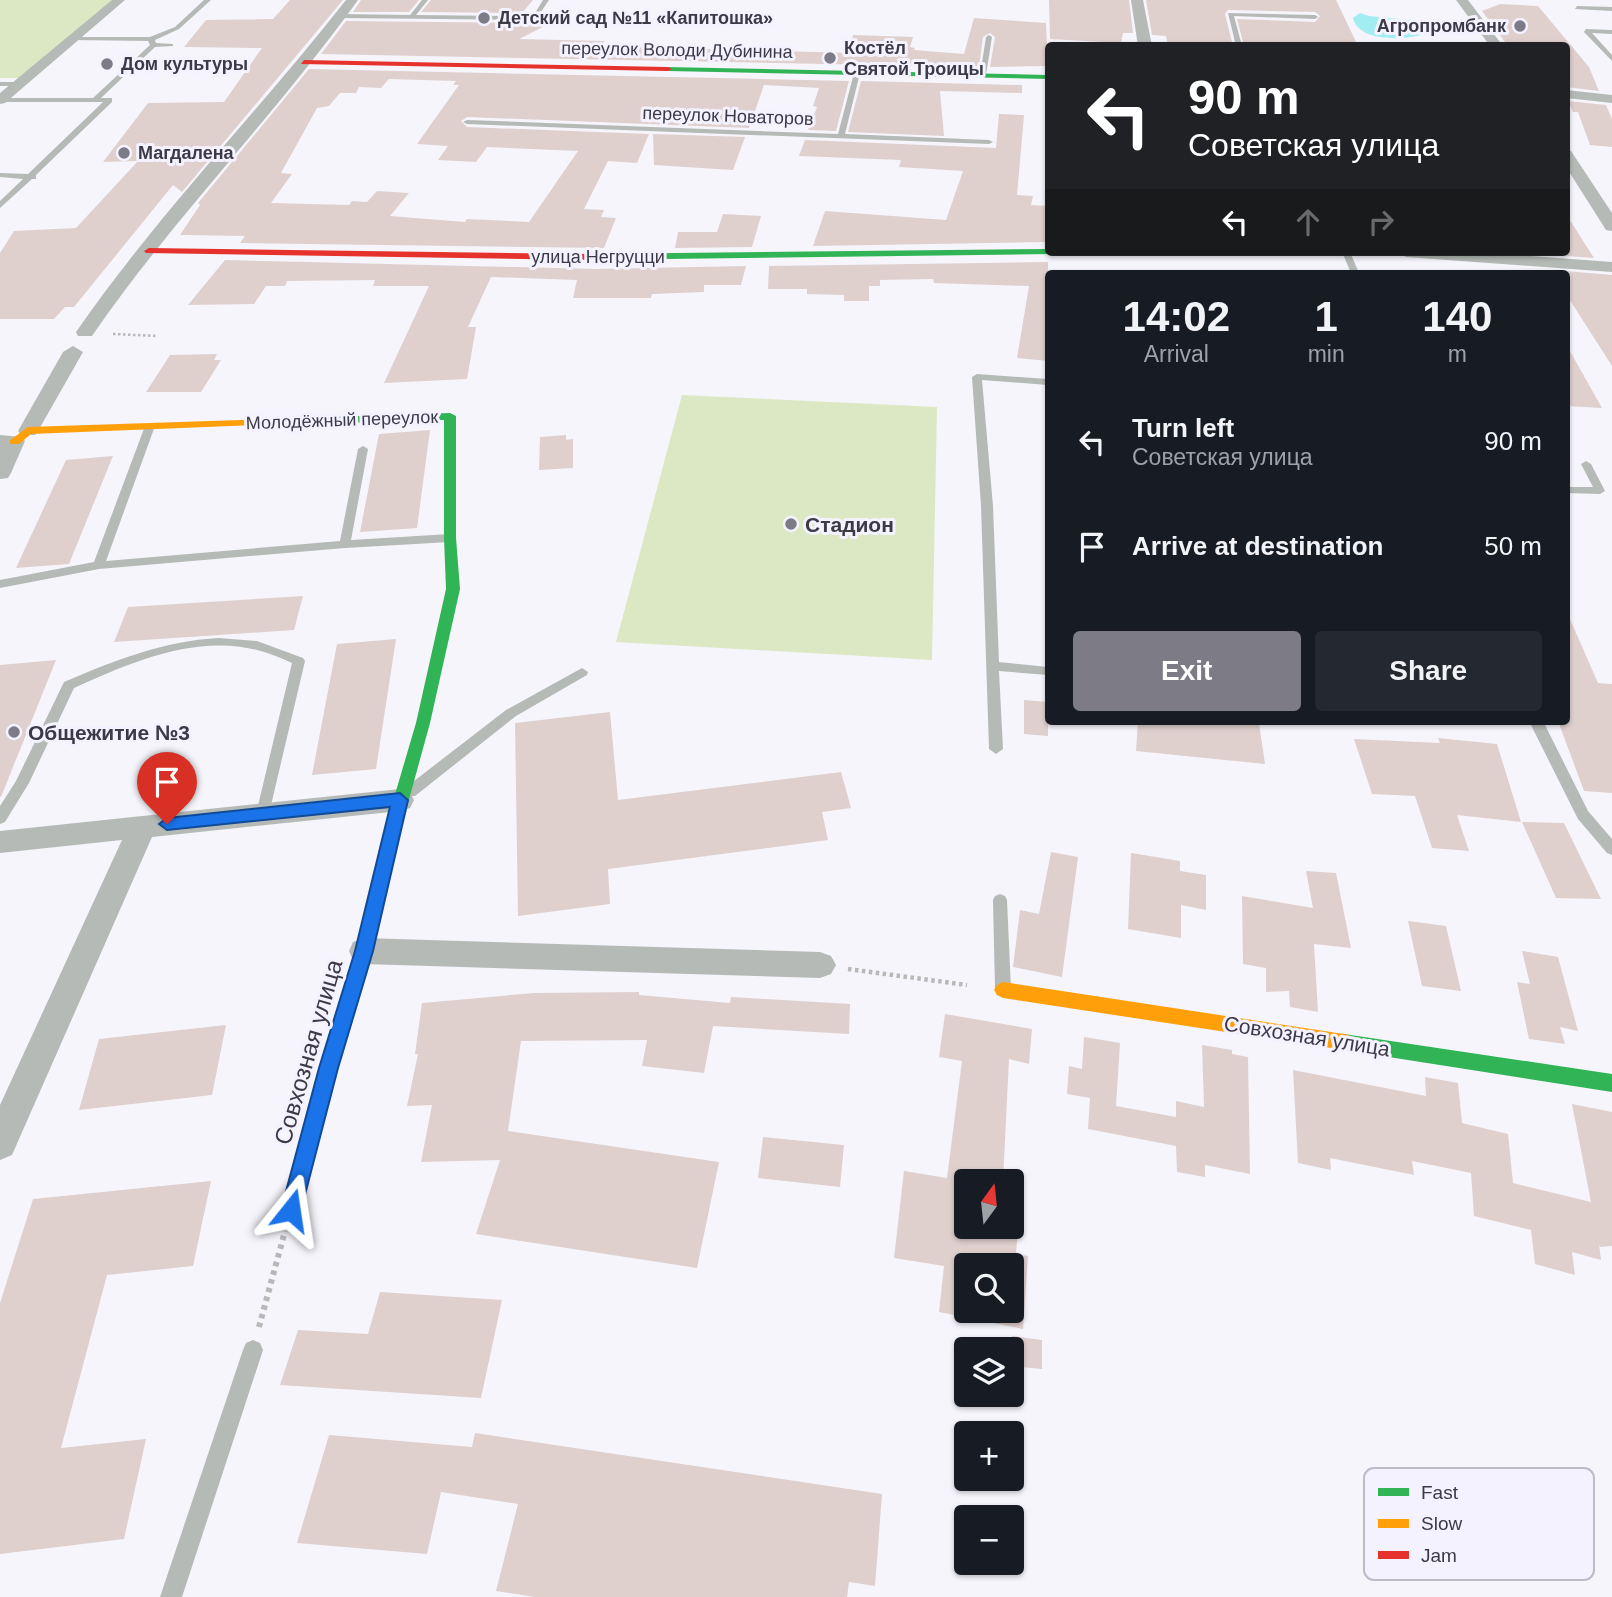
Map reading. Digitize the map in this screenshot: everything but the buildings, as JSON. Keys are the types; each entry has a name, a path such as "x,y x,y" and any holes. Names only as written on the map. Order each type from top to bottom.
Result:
{"street":[{"path":"0,100 118,0"},
{"path":"85,332 122,279 149,251 352,0"},
{"path":"1137,0 1144,42"},
{"path":"1462,0 1494,42"},
{"name":"переулок Володи Дубинина","path":"304,62 1045,77"},
{"path":"1570,94 1612,99"},
{"path":"1570,160 1612,226"},
{"path":"1590,191 1612,194"},
{"name":"улица Негруцци","path":"149,251 633,258 1045,251"},
{"path":"1522,256 1612,267"},
{"path":"0,473 14,437 73,352"},
{"name":"Молодёжный переулок","path":"14,437 150,426 450,416 450,538 453,589 423,723 400,800"},
{"path":"0,842 400,800"},
{"name":"Совхозная улица","path":"328,1068 364,951 400,800"},
{"path":"0,1143 143,826"},
{"path":"364,951 820,965"},
{"name":"Совхозная улица","path":"1003,990 1612,1083"}],"lane":[{"path":"95,100 152,42 177,29 208,0"},
{"path":"413,15 425,0"},
{"path":"338,16 522,18 537,14 546,0"},
{"path":"1577,8 1612,9"},
{"path":"1238,42 1230,14 1315,17"},
{"path":"1612,32 1586,31 1612,59"},
{"path":"983,75 989,37"},
{"path":"72,38 171,45"},
{"path":"841,136 857,73"},
{"path":"0,84 19,84"},
{"path":"0,100 108,100 33,177 0,206"},
{"name":"переулок Новаторов","path":"467,122 989,142"},
{"path":"0,175 33,177"},
{"path":"996,749 987,506 977,377 1045,382"},
{"path":"99,565 150,426"},
{"path":"345,544 363,449"},
{"path":"1570,490 1600,491 1586,464"},
{"path":"0,584 99,565 450,538"},
{"path":"0,818 22,783 69,685 125,659 170,647 211,643 253,645 299,662 263,814"},
{"path":"993,666 1045,671"},
{"path":"400,800 511,713 582,672"},
{"path":"1538,725 1583,815 1612,849"},
{"path":"1000,900 1003,990"},
{"name":"Совхозная улица","path":"291,1210 328,1068"},
{"path":"170,1597 253,1350"}],"path":[{"path":"85,332 158,337"},
{"path":"820,965 1003,990"},
{"path":"253,1350 291,1210"}],"green space":[{"path":"0,0 115,0 25,78 0,78"},
{"name":"Стадион","path":"682,395 937,407 932,660 616,642"}],"water":[{"path":"1360,13 1439,23 1440,29 1406,38 1379,37 1358,27 1353,18"}],"traffic: fast":[{"path":"668,69 1045,77"},
{"path":"586,257 1045,252"},
{"path":"302,421 450,416 450,538 453,589 423,723 394,825"},
{"path":"1344,1042 1612,1083"}],"traffic: slow":[{"path":"15,441 28,431 302,421"},
{"path":"328,1068 364,951 394,825"},
{"path":"1003,990 1344,1042"}],"traffic: jam":[{"path":"304,62 668,69"},
{"path":"149,251 586,257"}],"place":[{"name":"Детский сад №11 «Капитошка»","path":"484,18"},
{"name":"Агропромбанк","path":"1520,26"},
{"name":"Костёл Святой Троицы","path":"830,58"},
{"name":"Дом культуры","path":"107,64"},
{"name":"Магдалена","path":"124,153"},
{"name":"Стадион","path":"791,524"},
{"name":"Общежитие №3","path":"14,732"}],"route":[{"path":"167,824 400,800 364,951 328,1068 291,1210"}]}
